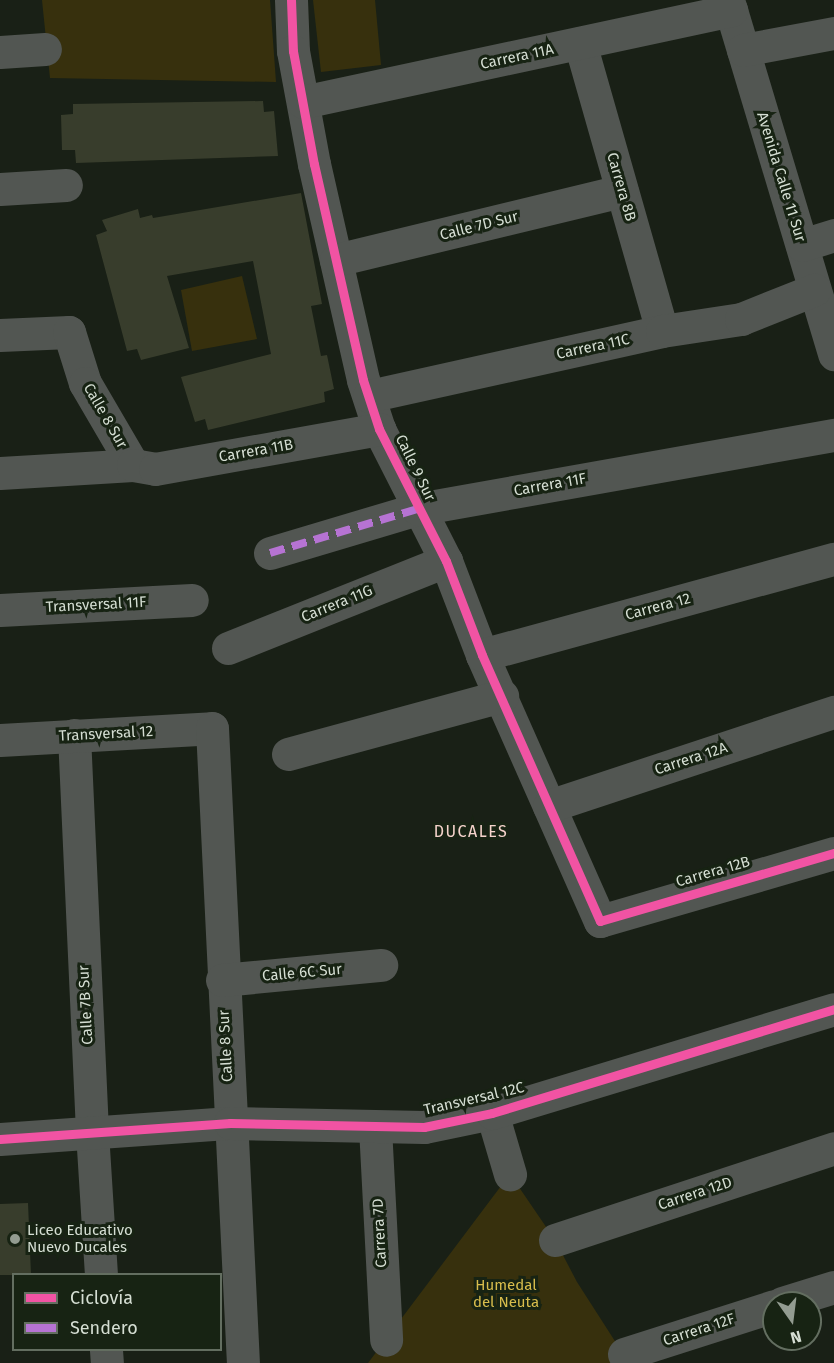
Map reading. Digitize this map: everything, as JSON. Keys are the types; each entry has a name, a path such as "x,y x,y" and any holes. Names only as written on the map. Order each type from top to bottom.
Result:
{"street":[{"name":"Calle 9 Sur","path":"291,0 292,51 303,102 305,166 336,260 379,429 417,509 446,561 482,655 600,921"},
{"name":"Carrera 11A","path":"303,102 580,44 729,5"},
{"name":"Avenida Calle 11 Sur","path":"729,5 834,354"},
{"path":"743,50 834,33"},
{"name":"Carrera 8B","path":"580,44 662,331"},
{"path":"0,52 45,49"},
{"path":"0,189 66,184"},
{"name":"Calle 7D Sur","path":"336,260 622,191"},
{"path":"802,245 834,235"},
{"name":"Carrera 11C","path":"369,396 662,331 741,319 814,290"},
{"name":"Calle 8 Sur","path":"0,335 69,332 85,383 133,465"},
{"name":"Carrera 11B","path":"0,473 133,465 155,469 379,429"},
{"name":"Carrera 11F","path":"270,553 417,509 834,435"},
{"name":"Carrera 12","path":"482,655 834,560"},
{"name":"Carrera 11G","path":"228,648 446,561"},
{"name":"Transversal 11F","path":"0,610 192,600"},
{"path":"288,754 502,696"},
{"name":"Carrera 12A","path":"549,806 834,712"},
{"name":"Calle 8 Sur","path":"212,728 222,980 243,1363"},
{"name":"Transversal 12","path":"0,740 212,728"},
{"name":"Calle 7B Sur","path":"74,735 92,1132 101,1273"},
{"name":"Carrera 12B","path":"600,921 834,853"},
{"name":"Calle 6C Sur","path":"222,980 381,965"},
{"name":"Transversal 12C","path":"0,1139 230,1123 424,1127 492,1113 834,1009"},
{"path":"492,1113 510,1174"},
{"name":"Carrera 7D","path":"375,1127 386,1340"},
{"name":"Carrera 12D","path":"555,1240 834,1148"},
{"name":"Carrera 12F","path":"624,1354 762,1310"}],"green space":[{"path":"42,0 270,0 276,82 50,78"},
{"path":"313,0 375,0 381,65 321,72"},
{"path":"242,276 257,339 192,351 181,290"},
{"name":"Humedal del Neuta","path":"510,1174 555,1240 577,1282 629,1363 368,1363"}],"building":[{"path":"263,101 264,112 274,111 278,156 76,163 75,150 62,150 61,115 73,114 73,104"},
{"path":"301,193 322,304 311,306 321,356 327,355 334,389 324,392 325,402 208,430 205,419 195,422 181,377 271,354 253,261 167,276 189,348 141,360 137,349 127,351 96,235 107,231 102,220 138,209 140,218 152,215 153,218"},
{"name":"Liceo Educativo Nuevo Ducales","path":"28,1203 31,1273 0,1275 0,1204"}],"marked path":[{"path":"270,553 418,509"}],"cycle path":[{"path":"291,0 293,51 314,164 363,380 379,429 446,561 482,655 600,921 834,853"},
{"path":"0,1139 230,1123 424,1127 492,1113 834,1009"}],"place":[{"name":"Liceo Educativo Nuevo Ducales","path":"15,1239"}],"district":[{"name":"DUCALES","path":"471,832"}]}
